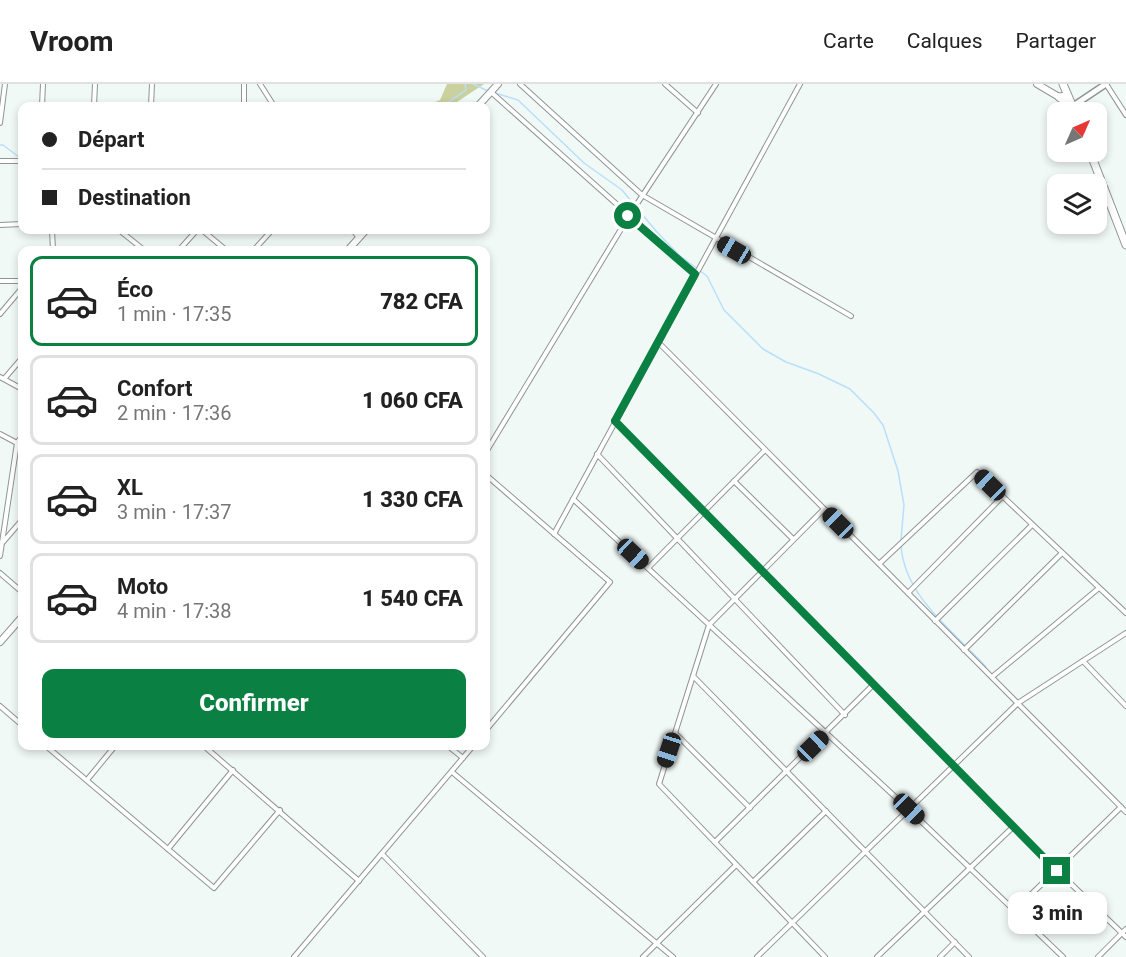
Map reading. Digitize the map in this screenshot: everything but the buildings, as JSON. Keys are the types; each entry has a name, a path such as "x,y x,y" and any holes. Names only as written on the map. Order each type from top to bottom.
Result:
{"highway":[{"path":"1063,84 1071,102"},
{"path":"1059,98 1064,102"},
{"path":"1094,162 1126,245"}],"main road":[{"path":"482,102 498,84"},
{"path":"1037,84 1043,84"},
{"path":"1037,84 1059,98 1067,94"},
{"path":"352,246 362,234"},
{"path":"0,642 18,622"}],"street":[{"path":"0,123 5,84"},
{"path":"42,102 43,84"},
{"path":"94,102 95,84"},
{"path":"152,84 152,102"},
{"path":"244,84 244,102"},
{"path":"260,84 271,102"},
{"path":"519,84 642,195 851,316"},
{"path":"665,84 698,113"},
{"path":"490,445 628,216 716,84"},
{"path":"554,534 800,84"},
{"path":"1083,102 1106,84 1126,115"},
{"path":"491,92 695,274"},
{"path":"0,161 18,161"},
{"path":"0,225 18,224"},
{"path":"123,234 139,246"},
{"path":"183,246 193,234"},
{"path":"207,234 221,246"},
{"path":"258,246 268,234"},
{"path":"356,234 359,238"},
{"path":"0,281 18,281"},
{"path":"0,315 18,293"},
{"path":"658,342 1126,812"},
{"path":"18,362 2,378 18,387"},
{"path":"615,421 1012,826 1125,933 1098,957"},
{"path":"0,434 17,443 0,556"},
{"path":"648,568 765,450"},
{"path":"597,454 845,715"},
{"path":"879,564 976,472 1126,613"},
{"path":"490,478 610,582 490,725"},
{"path":"734,481 793,539"},
{"path":"908,593 1002,497"},
{"path":"573,499 909,809 1064,957"},
{"path":"824,509 709,625 658,784 825,957"},
{"path":"2,544 18,525"},
{"path":"935,621 1032,525"},
{"path":"964,650 1062,553"},
{"path":"0,573 18,589"},
{"path":"992,677 1099,588"},
{"path":"757,957 1018,703 1126,633"},
{"path":"1082,661 1126,706"},
{"path":"693,676 969,957"},
{"path":"715,842 873,685"},
{"path":"0,706 18,722"},
{"path":"675,733 750,808"},
{"path":"51,750 214,888 280,810"},
{"path":"87,780 112,750"},
{"path":"209,750 359,881"},
{"path":"453,750 463,758"},
{"path":"294,957 470,750"},
{"path":"168,849 233,770"},
{"path":"452,772 673,957"},
{"path":"1015,910 1121,807"},
{"path":"753,882 826,811"},
{"path":"877,957 1012,826"},
{"path":"382,854 483,957"},
{"path":"643,957 736,865"},
{"path":"940,957 955,942"}],"green space":[{"path":"447,84 484,84 457,102 435,102 440,100"}],"waterway":[{"path":"449,102 466,90 465,84"},
{"path":"473,84 488,91"},
{"path":"495,93 518,100 584,163 622,190 679,255 707,276 724,310 763,349 786,362 850,389 874,413 883,425 898,471 904,505 901,540"},
{"path":"0,145 18,156"},
{"path":"901,545 904,564 921,597 986,667"}],"route":[{"path":"628,216 695,274 615,421 1057,871"}]}
